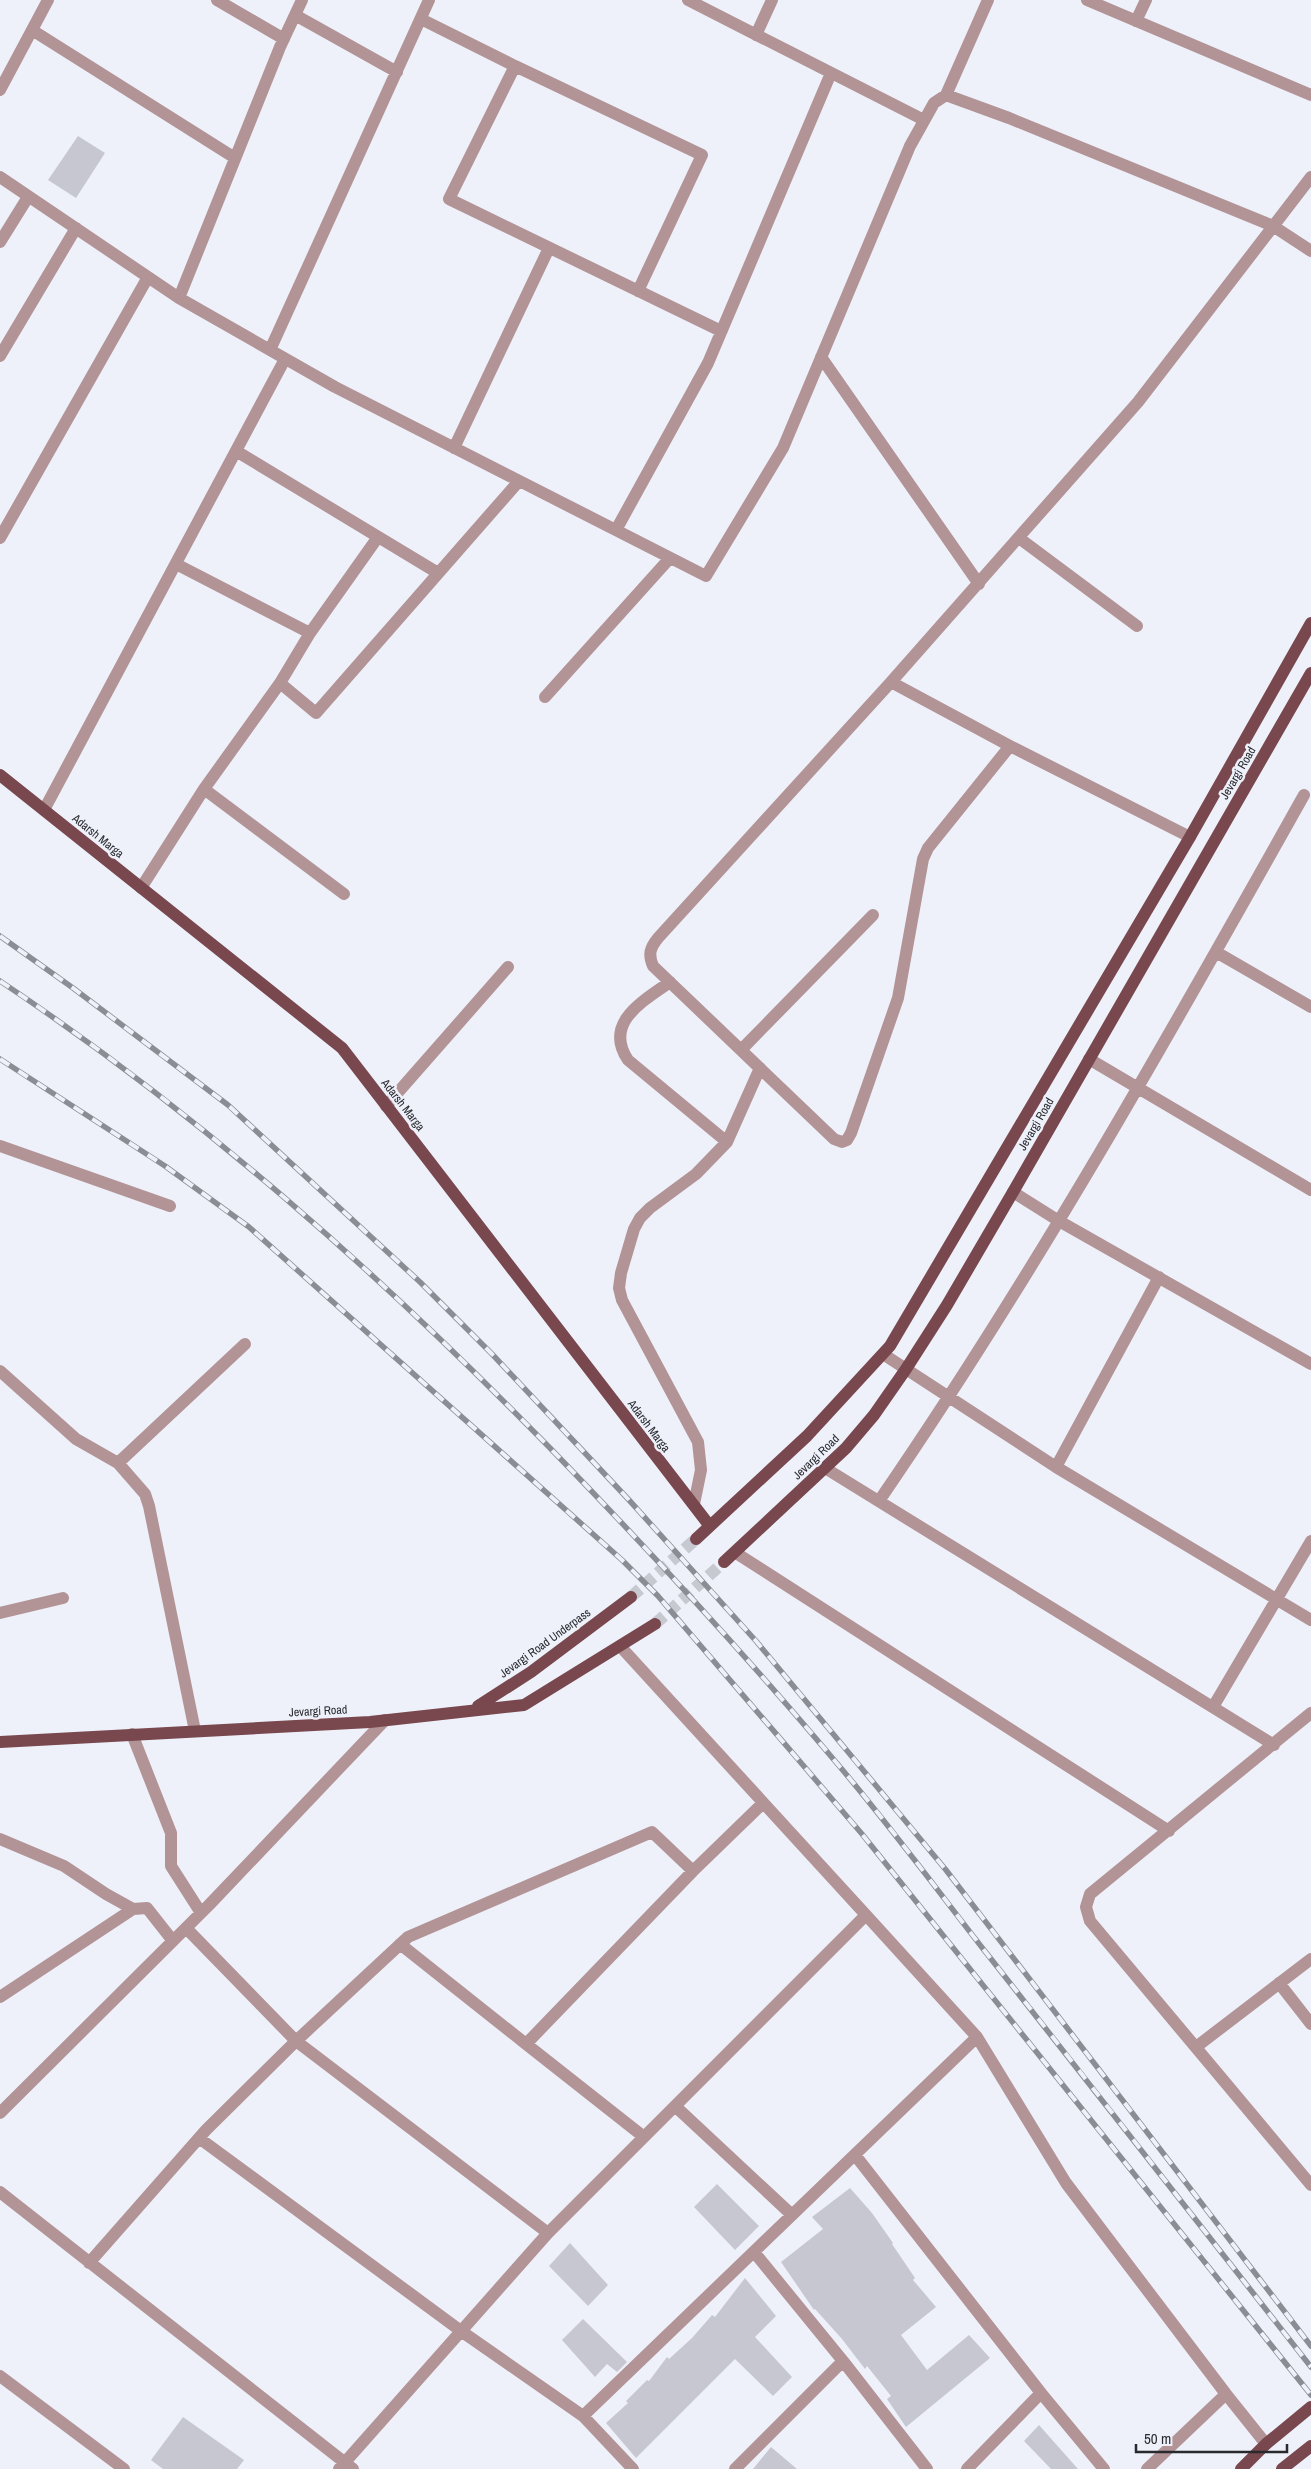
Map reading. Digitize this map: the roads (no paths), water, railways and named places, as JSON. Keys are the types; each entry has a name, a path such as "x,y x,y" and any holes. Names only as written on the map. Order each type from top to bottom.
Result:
{"main road":[{"path":"696,1539 807,1436 890,1346 1190,837 1311,623"},
{"name":"Jevargi Road","path":"736,1553 846,1448 874,1415 906,1369 947,1305 1013,1192 1311,672"},
{"name":"Adarsh Marga","path":"0,775 342,1048 694,1504 709,1526"},
{"path":"724,1562 736,1553"},
{"name":"Jevargi Road Underpass","path":"474,1709 531,1672 631,1597"},
{"path":"620,1646 655,1624"},
{"name":"Jevargi Road","path":"0,1742 385,1720 524,1704 620,1646"},
{"path":"1241,2469 1266,2444 1311,2407"},
{"path":"1282,2469 1311,2446"}],"street":[{"path":"217,0 284,38"},
{"path":"179,298 284,38 302,0"},
{"path":"270,350 430,0"},
{"path":"688,0 924,120"},
{"path":"756,35 772,0"},
{"path":"0,177 179,298 285,359 335,387 706,576 783,448 910,146 934,103 946,95 988,0"},
{"path":"1087,0 1311,95"},
{"path":"1136,21 1146,0"},
{"path":"1,86 32,30 45,1"},
{"path":"295,15 397,72"},
{"path":"421,19 702,155 638,291"},
{"path":"32,30 235,158"},
{"path":"515,66 449,199 721,331"},
{"path":"616,530 708,363 831,73"},
{"path":"946,95 1009,118 1273,226 1311,251"},
{"path":"1010,746 928,848 923,859 898,998 857,1120 847,1140 842,1142 829,1135 653,966 649,956 651,947 892,682 1138,402 1311,177"},
{"path":"0,242 28,196"},
{"path":"0,356 76,228"},
{"path":"454,448 549,248"},
{"path":"0,538 148,277"},
{"path":"821,357 979,584"},
{"path":"44,810 285,359"},
{"path":"236,451 438,573"},
{"path":"280,683 316,713 518,481"},
{"path":"141,888 204,789 280,683 310,633 378,537"},
{"path":"1019,538 1137,626"},
{"path":"545,697 670,558"},
{"path":"176,564 310,633"},
{"path":"892,682 1010,746 1190,837"},
{"path":"204,789 344,894"},
{"path":"879,1501 951,1398 1139,1089 1304,795"},
{"path":"741,1050 873,915"},
{"path":"1216,952 1311,1007"},
{"path":"386,1106 508,967"},
{"path":"670,982 641,1003 626,1018 618,1035 620,1048 628,1060 727,1142"},
{"path":"1089,1059 1311,1190"},
{"path":"694,1504 701,1470 698,1442 622,1300 619,1288 624,1264 640,1218 650,1208 696,1174 727,1142 760,1068"},
{"path":"0,1146 170,1206"},
{"path":"1013,1192 1059,1221 1311,1364"},
{"path":"1056,1467 1159,1278"},
{"path":"118,1463 244,1344"},
{"path":"883,1354 1056,1467 1311,1620"},
{"path":"0,1372 76,1439 118,1463 145,1494 195,1731"},
{"path":"825,1468 1274,1745"},
{"path":"1213,1707 1311,1541"},
{"path":"736,1553 1169,1831"},
{"path":"0,1613 63,1598"},
{"path":"620,1646 977,2037 1066,2183 1266,2444"},
{"path":"1310,2181 1090,1920 1086,1908 1090,1894 1311,1713"},
{"path":"0,2113 201,1913 385,1720"},
{"path":"132,1734 171,1833 171,1866 201,1913"},
{"path":"526,2044 693,1871 763,1803"},
{"path":"89,2262 199,2138 296,2041 408,1937 652,1832 693,1871"},
{"path":"0,1839 64,1866 106,1894 133,1909"},
{"path":"0,1997 133,1909 147,1908 173,1941"},
{"path":"0,2192 345,2467 548,2233 866,1915"},
{"path":"186,1928 296,2041 548,2233"},
{"path":"400,1944 644,2137"},
{"path":"1196,2047 1311,1959"},
{"path":"1279,1983 1311,2024"},
{"path":"583,2416 977,2037"},
{"path":"675,2106 792,2215"},
{"path":"199,2138 462,2331 583,2416 633,2469"},
{"path":"855,2155 1041,2393 1104,2469"},
{"path":"754,2252 843,2361 927,2469"},
{"path":"735,2469 843,2361"},
{"path":"0,2376 124,2469"},
{"path":"967,2469 1041,2393"},
{"path":"1147,2469 1226,2394"}],"tunnel":[{"path":"631,1597 696,1539"},
{"path":"655,1624 724,1562"}],"railway":[{"path":"0,936 73,988 228,1105 420,1282 492,1354 629,1500 756,1641 946,1870 1311,2346"},
{"path":"0,981 74,1032 147,1086 287,1200 421,1321 550,1448 623,1524 731,1641 854,1784 1311,2367"},
{"path":"0,1059 165,1166 249,1227 622,1560 658,1596 862,1834 1311,2395"}]}
